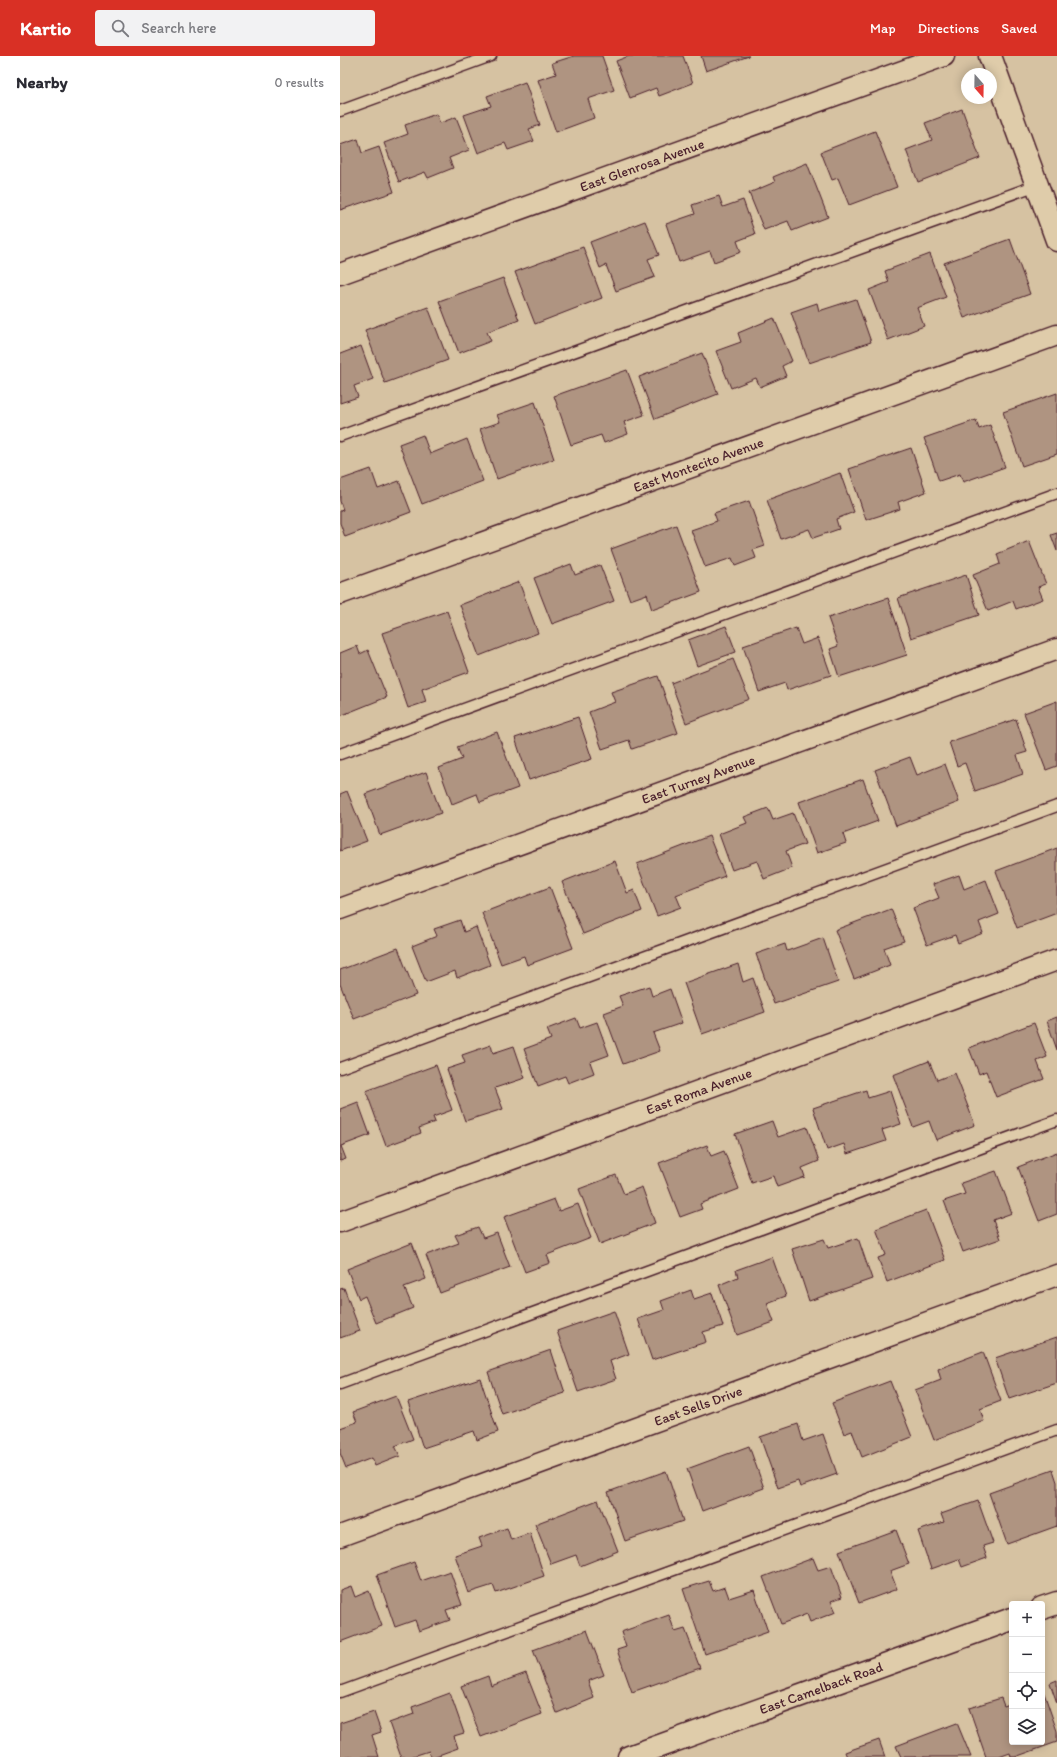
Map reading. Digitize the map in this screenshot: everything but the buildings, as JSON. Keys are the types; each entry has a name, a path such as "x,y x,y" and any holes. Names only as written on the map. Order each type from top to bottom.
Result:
{"main road":[{"path":"990,56 1057,240"},
{"path":"1045,1607 1057,1603"},
{"name":"East Camelback Road","path":"629,1757 1009,1620"}],"street":[{"name":"East Glenrosa Avenue","path":"340,274 944,56"},
{"name":"East Montecito Avenue","path":"340,594 1057,335"},
{"name":"East Turney Avenue","path":"340,910 1057,649"},
{"name":"East Roma Avenue","path":"340,1222 1057,960"},
{"name":"East Sells Drive","path":"340,1536 1057,1275"}],"lane":[{"path":"340,111 491,56"},
{"path":"340,436 1037,185"},
{"path":"340,754 1057,493"},
{"path":"340,1068 1057,806"},
{"path":"340,1384 1057,1120"},
{"path":"340,1692 1057,1430"}]}
